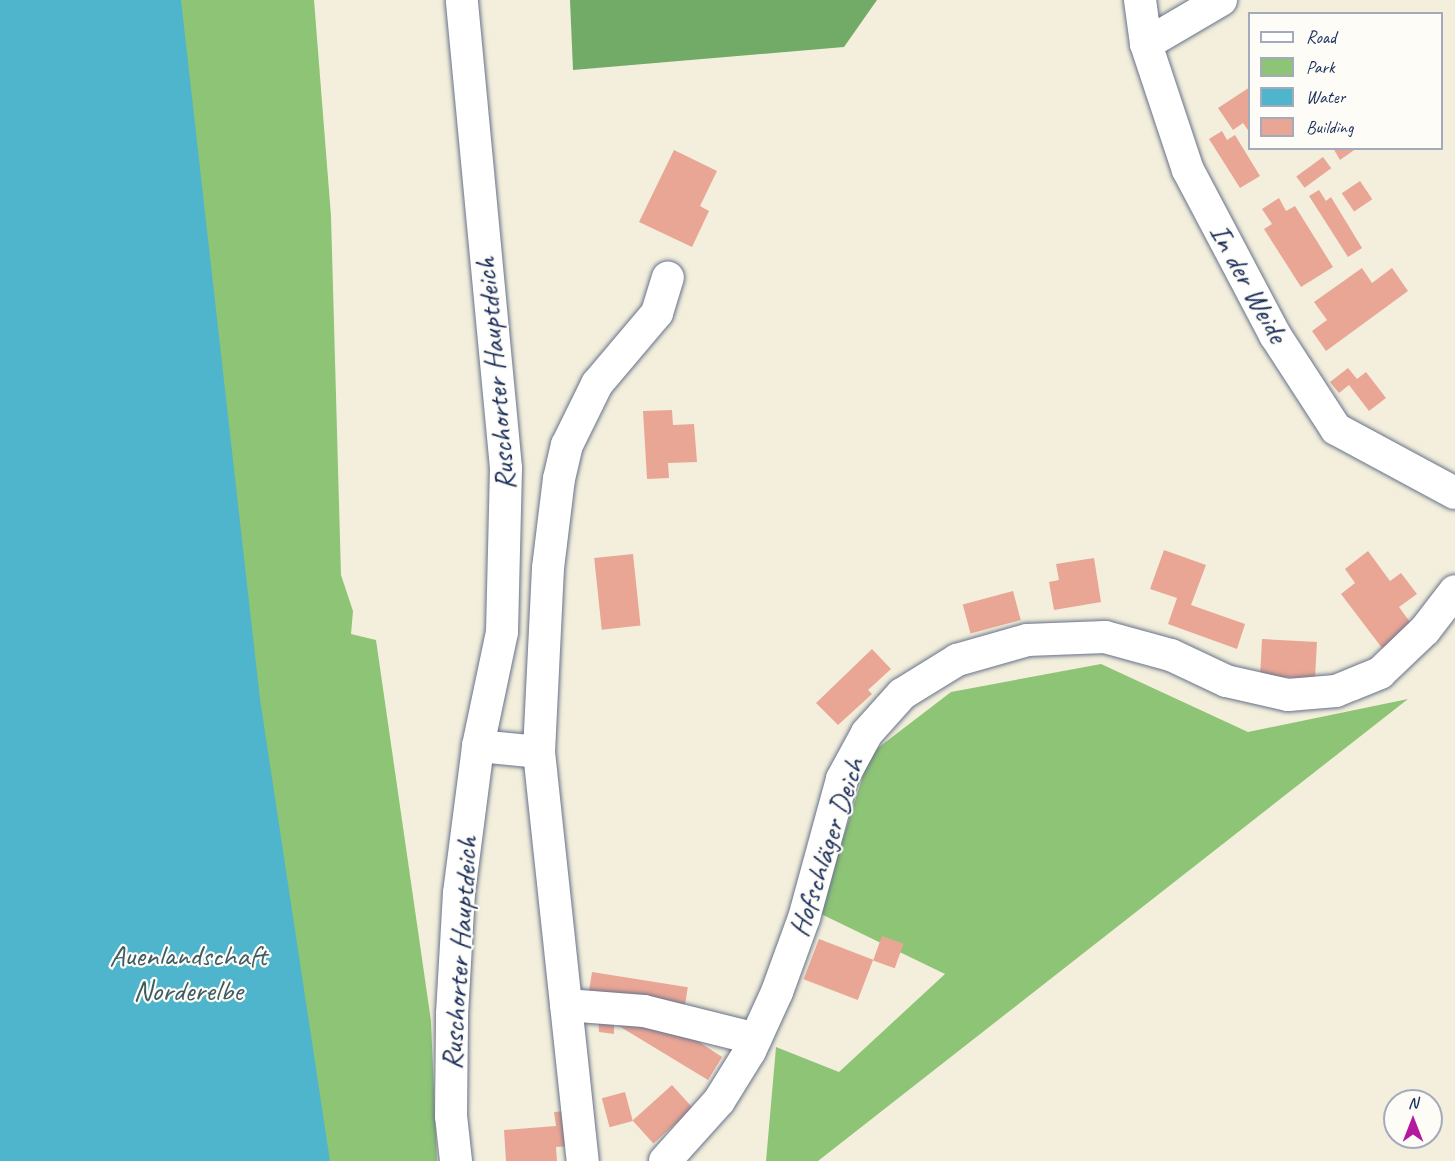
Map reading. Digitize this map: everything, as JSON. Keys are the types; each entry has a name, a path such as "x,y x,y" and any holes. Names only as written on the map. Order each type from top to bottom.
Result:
{"street":[{"name":"Ruschorter Hauptdeich","path":"456,1161 451,1116 452,1003 459,893 478,746 502,632 506,468 462,0"},
{"name":"In der Weide","path":"1140,0 1146,44 1188,170 1275,335 1336,429 1455,493"},
{"path":"1146,44 1221,0"},
{"name":"Ruschorter Hauptdeich","path":"583,1161 539,752 542,640 556,498 567,445 597,384 657,313 668,278"},
{"name":"Hofschläger Deich","path":"665,1161 719,1101 756,1039 804,918 842,779 867,733 902,694 957,660 1027,640 1105,637 1171,655 1237,684 1288,695 1336,691 1380,673 1425,630 1455,591"},
{"path":"478,746 539,752"},
{"path":"566,1005 644,1011 756,1039"}],"green space":[{"name":"Auenlandschaft Norderelbe","path":"0,0 314,0 331,216 341,575 353,611 351,634 376,640 431,1021 437,1161 0,1161"},
{"path":"570,0 877,0 844,47 573,70"},
{"path":"1101,664 1248,732 1408,699 818,1161 766,1161 776,1047 839,1072 945,974 819,913 870,754 951,692"}],"water":[{"name":"Auenlandschaft Norderelbe","path":"0,0 181,0 260,699 330,1161 0,1161"}],"building":[{"path":"1248,88 1248,130 1243,123 1233,130 1218,108"},
{"path":"1222,131 1227,140 1235,135 1260,176 1240,188 1209,139"},
{"path":"674,150 717,171 700,206 709,211 692,247 639,222"},
{"path":"1334,150 1354,150 1340,160"},
{"path":"1323,157 1331,168 1305,188 1296,176"},
{"path":"1360,181 1372,199 1354,212 1342,193"},
{"path":"1319,190 1326,201 1331,197 1362,248 1348,257 1309,196"},
{"path":"1279,198 1286,211 1295,206 1333,267 1301,287 1264,229 1272,224 1262,209"},
{"path":"1362,268 1372,283 1392,268 1408,291 1326,351 1312,331 1327,320 1314,302"},
{"path":"1348,368 1357,379 1366,372 1386,398 1369,411 1349,385 1339,393 1330,382"},
{"path":"672,410 673,425 694,424 697,462 668,463 669,478 647,479 643,411"},
{"path":"1164,550 1206,565 1191,605 1245,624 1237,649 1168,624 1177,598 1150,589"},
{"path":"1368,551 1390,581 1401,573 1417,594 1399,607 1412,625 1382,648 1341,594 1355,583 1345,569"},
{"path":"633,554 641,626 602,630 594,558"},
{"path":"1094,558 1101,602 1054,610 1049,582 1059,580 1056,564"},
{"path":"1013,591 1021,620 971,633 963,604"},
{"path":"1262,639 1317,642 1315,679 1260,676"},
{"path":"872,649 891,669 868,690 872,694 838,725 816,703"},
{"path":"882,936 904,944 895,968 873,960"},
{"path":"819,939 873,960 858,1000 804,979"},
{"path":"592,972 688,987 684,1012 588,997"},
{"path":"598,1014 672,1024 722,1057 708,1080 614,1023 614,1034 599,1032"},
{"path":"672,1085 693,1108 653,1144 633,1120"},
{"path":"625,1092 633,1121 610,1127 602,1098"},
{"path":"567,1111 569,1146 556,1147 557,1161 506,1161 504,1130 556,1126 554,1112"}]}
